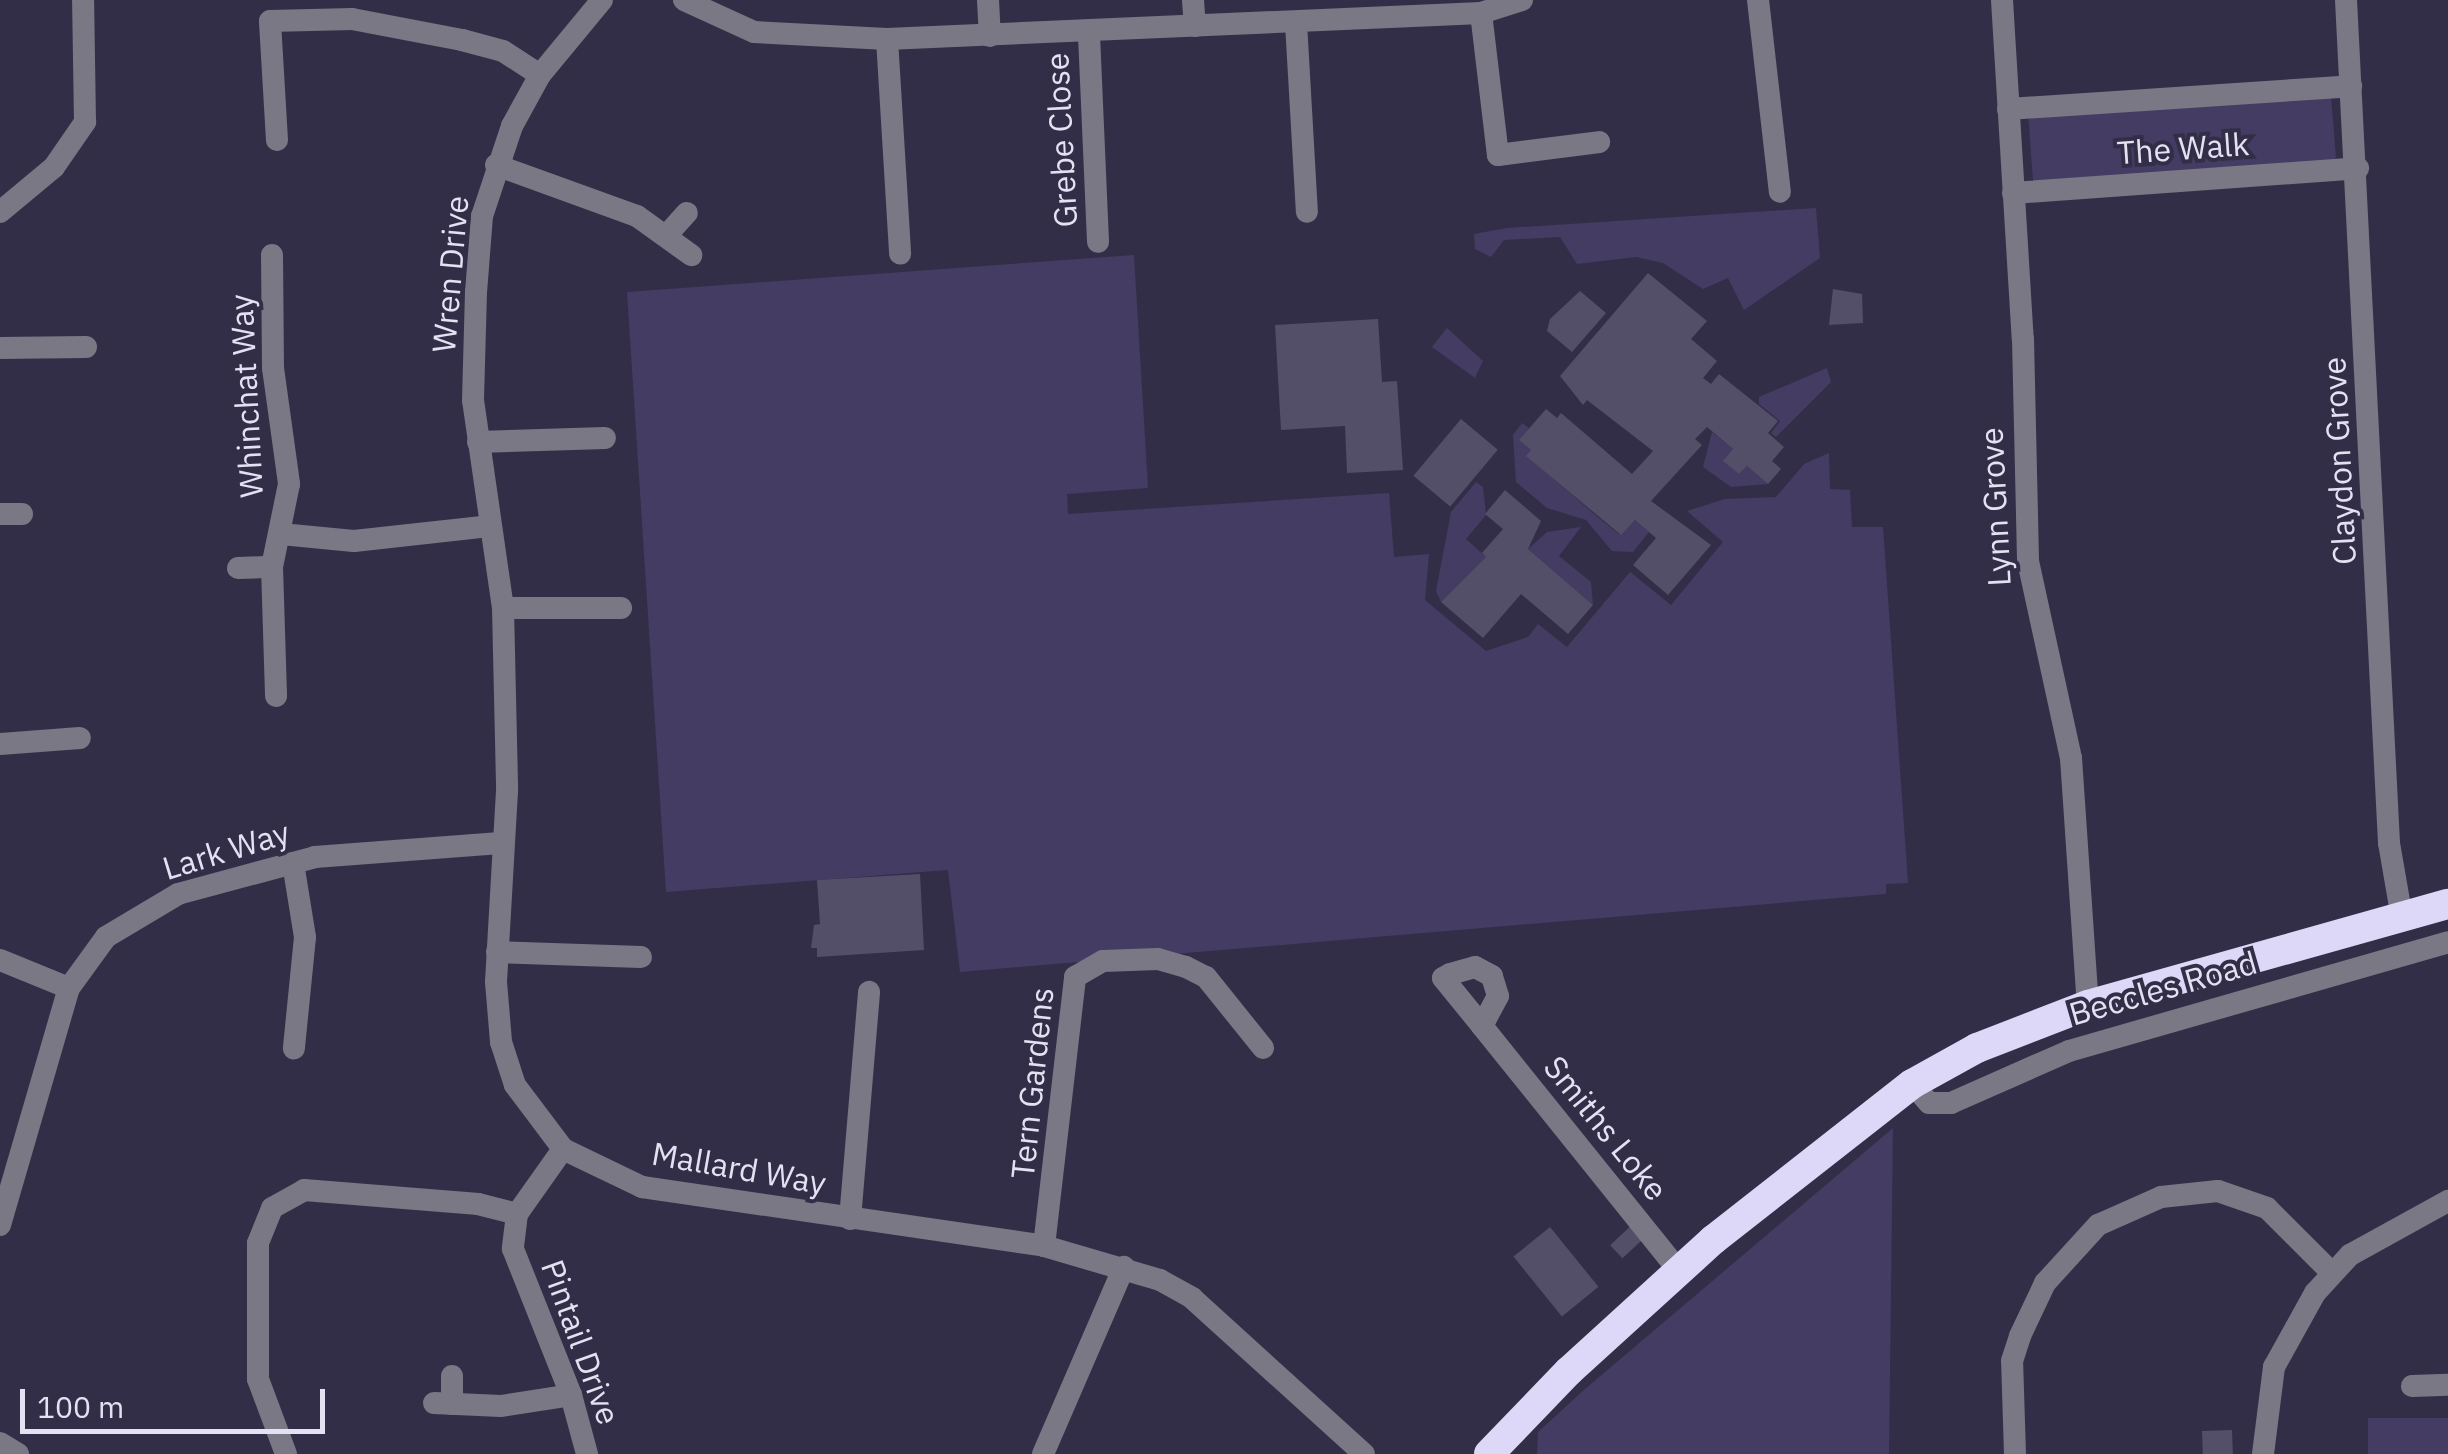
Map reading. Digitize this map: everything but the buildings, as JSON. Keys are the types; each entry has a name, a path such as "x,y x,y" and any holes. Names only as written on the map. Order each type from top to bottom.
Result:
{"highway":[{"name":"Beccles Road","path":"1489,1454 1679,1271 1912,1084 1977,1048 2088,1005 2448,904"}],"street":[{"path":"0,212 54,167 85,122 88,77 83,0"},
{"name":"Wren Drive","path":"489,526 478,442 476,292 482,216 496,165 540,75 602,0"},
{"path":"684,0 754,32 886,39 1089,35 1296,22 1400,9 1482,13 1522,0"},
{"path":"988,0 990,36"},
{"path":"1193,0 1195,26"},
{"path":"1758,0 1780,192"},
{"name":"Lynn Grove","path":"2002,0 2030,575 2071,758 2088,1005"},
{"name":"Claydon Grove","path":"2346,0 2358,168 2388,843 2402,918"},
{"path":"276,140 269,11 353,10 502,51 540,75"},
{"path":"1482,13 1498,154 1598,142"},
{"path":"1296,22 1307,212"},
{"name":"Grebe Close","path":"1089,35 1098,242"},
{"path":"886,39 900,254"},
{"path":"64,76 88,77"},
{"name":"The Walk","path":"2008,110 2351,86"},
{"path":"496,165 637,216 691,255"},
{"name":"The Walk","path":"2013,192 2358,168"},
{"path":"666,236 687,212"},
{"name":"Whinchat Way","path":"272,256 274,368 289,484 272,567 276,696"},
{"path":"0,348 86,347"},
{"path":"478,442 605,438"},
{"name":"Whinchat Way","path":"281,534 354,541 489,526"},
{"name":"Mallard Way","path":"489,526 503,608 504,843 496,952 500,1042 516,1086 541,1128 563,1149 642,1187 1044,1246 1124,1267 1192,1298 1364,1454"},
{"path":"238,568 272,567"},
{"path":"503,608 622,608"},
{"path":"0,744 80,738"},
{"name":"Lark Way","path":"0,1225 70,988 106,937 139,912 178,894 293,863 361,852 504,843"},
{"path":"293,863 305,937 294,1048"},
{"name":"Beccles Road","path":"1912,1084 1929,1103 1951,1103 2069,1051 2448,942"},
{"path":"496,952 641,957"},
{"path":"0,960 70,988"},
{"name":"Tern Gardens","path":"1044,1246 1074,978 1103,962 1158,960 1186,966 1206,978 1263,1048"},
{"path":"850,1219 869,992"},
{"name":"Smiths Loke","path":"1482,1026 1679,1271"},
{"path":"286,1454 258,1379 258,1243 272,1208 304,1190 478,1204 517,1214 563,1149"},
{"path":"2015,1454 2012,1361 2020,1336 2045,1283 2098,1225 2161,1198 2218,1191 2267,1208 2332,1273"},
{"path":"2263,1454 2274,1368 2332,1273 2376,1238 2448,1202"},
{"name":"Pintail Drive","path":"517,1214 513,1249 519,1273 571,1395 587,1454"},
{"path":"1043,1454 1124,1267"},
{"path":"452,1376 443,1404 501,1406 571,1395"},
{"path":"2412,1386 2448,1385"},
{"path":"0,1443 18,1454"}],"shaded area":[{"path":"2331,96 2336,158 2323,164 2033,181 2028,112"},
{"path":"1816,208 1820,258 1744,310 1728,278 1703,289 1663,263 1636,257 1577,264 1560,237 1504,240 1491,257 1475,249 1474,234 1507,228"},
{"path":"1134,255 1148,488 1067,494 1068,514 1389,493 1394,557 1429,554 1425,600 1486,651 1528,637 1538,624 1567,647 1630,572 1671,605 1723,542 1687,511 1725,499 1776,497 1804,464 1829,453 1830,489 1850,490 1852,527 1883,527 1908,883 1886,884 1886,894 960,972 948,870 666,892 627,292"},
{"path":"1447,328 1483,361 1475,378 1432,347"},
{"path":"1827,368 1831,382 1776,437 1771,433 1780,421 1759,404 1759,397"},
{"path":"1522,423 1529,428 1520,440 1531,450 1527,456 1600,519 1620,535 1635,520 1649,532 1633,552 1612,551 1586,520 1547,508 1516,482 1513,435"},
{"path":"1712,432 1733,449 1724,461 1739,474 1747,466 1768,484 1731,487 1703,467"},
{"path":"1476,482 1483,487 1486,515 1466,539 1486,557 1441,602 1436,591 1451,512"},
{"path":"1581,527 1559,556 1591,582 1593,605 1528,549 1547,532"},
{"path":"1893,1128 1889,1454 1537,1454 1538,1432"},
{"path":"2368,1418 2448,1418 2448,1454 2368,1454"}]}
